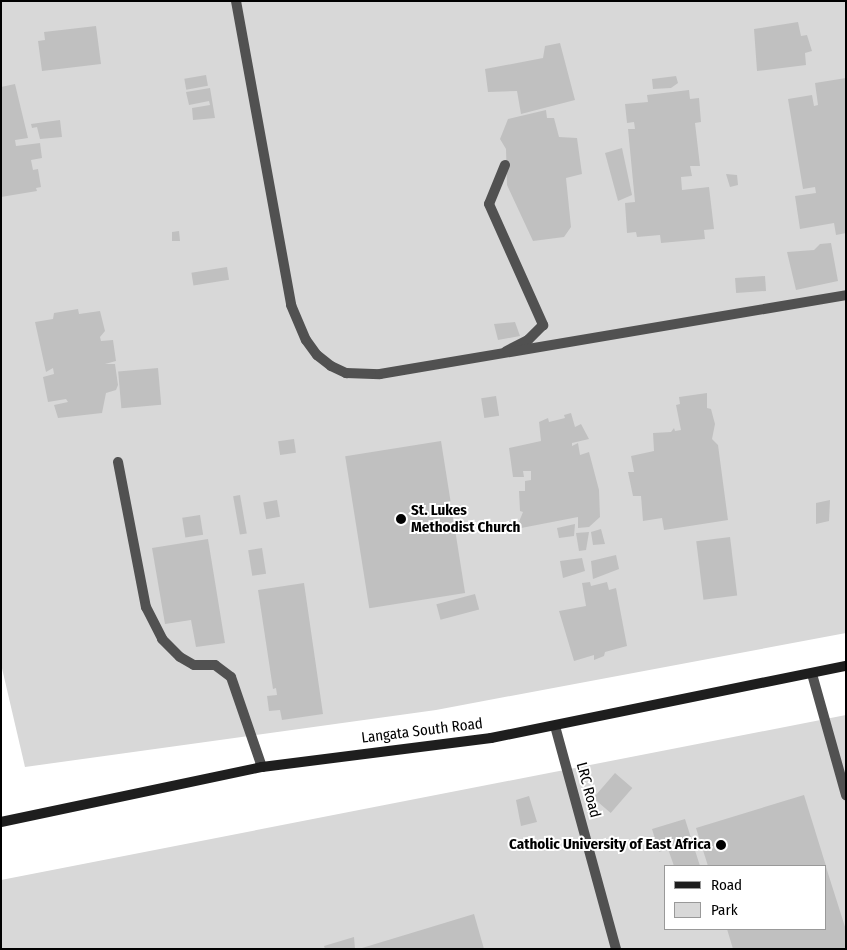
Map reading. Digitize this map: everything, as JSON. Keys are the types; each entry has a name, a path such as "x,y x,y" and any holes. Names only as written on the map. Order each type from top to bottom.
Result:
{"street":[{"path":"236,1 287,288 299,326 317,355 331,366 363,375 846,295"},
{"path":"505,165 489,204 543,325 528,340 505,352"},
{"path":"118,462 146,606 162,639 180,657 194,665 215,665 231,677 262,767"},
{"name":"Langata South Road","path":"1,822 262,767 555,726 846,666"},
{"path":"812,674 846,795"},
{"name":"LRC Road","path":"555,726 616,949"}],"green space":[{"path":"1,1 846,1 846,633 436,710 25,767 1,664"},
{"path":"846,715 846,949 1,949 1,880"}],"building":[{"path":"798,22 801,36 807,35 812,51 805,53 806,65 757,71 754,29"},
{"path":"96,26 101,64 42,71 38,41 45,40 44,32"},
{"path":"560,43 575,100 521,114 517,91 488,92 485,69 543,58 545,46"},
{"path":"206,75 208,86 186,90 184,79"},
{"path":"676,76 678,83 671,88 653,89 652,79"},
{"path":"846,78 846,233 836,235 834,223 800,229 795,196 816,193 815,187 803,189 788,99 812,95 814,106 818,105 815,83"},
{"path":"15,84 28,138 15,140 16,146 40,143 42,158 31,160 33,170 38,169 41,187 36,188 37,191 1,197 1,87"},
{"path":"210,88 215,118 193,120 192,108 210,105 209,101 189,105 186,92"},
{"path":"689,90 690,99 699,98 701,122 695,123 700,166 690,166 692,176 681,177 682,190 709,187 714,229 704,230 705,239 661,243 660,235 637,237 636,232 627,233 625,203 635,202 628,129 635,129 634,122 627,123 625,104 648,102 647,95"},
{"path":"546,110 547,118 554,118 559,137 577,138 582,174 566,178 571,227 564,237 533,241 507,185 506,149 500,139 508,119"},
{"path":"60,120 62,137 40,139 37,127 32,128 31,124"},
{"path":"622,148 632,195 618,201 605,153"},
{"path":"726,174 737,175 738,185 730,187"},
{"path":"179,231 180,241 172,241 172,232"},
{"path":"831,243 838,281 796,290 787,252 814,250 820,244"},
{"path":"227,267 229,280 193,285 191,273"},
{"path":"765,276 766,291 736,293 735,278"},
{"path":"78,309 79,314 100,311 105,331 100,337 101,341 113,340 116,361 105,364 115,364 118,385 116,390 106,393 102,413 58,418 54,405 68,402 66,399 48,402 43,377 54,374 53,368 46,372 35,322 53,319 54,313"},
{"path":"515,322 520,336 498,340 494,324"},
{"path":"158,368 161,405 121,408 118,371"},
{"path":"707,393 707,408 711,409 715,424 712,439 718,445 728,520 664,530 662,518 643,521 641,496 633,496 628,472 634,472 631,456 654,451 653,433 671,432 674,428 675,431 681,430 676,405 680,404 679,397"},
{"path":"496,396 499,416 484,418 481,398"},
{"path":"571,413 575,427 581,424 589,439 572,443 572,446 578,443 580,455 589,452 599,490 600,517 589,527 578,528 578,517 516,529 523,512 520,511 519,491 525,491 525,481 531,480 531,471 523,471 524,477 513,477 509,448 541,441 539,422 548,418 549,422 565,418 564,415"},
{"path":"294,439 296,453 280,455 278,441"},
{"path":"441,441 465,593 369,608 345,456"},
{"path":"240,495 247,533 240,535 233,496"},
{"path":"277,500 280,517 266,519 263,502"},
{"path":"830,500 829,521 816,524 816,503"},
{"path":"200,515 203,535 185,538 182,518"},
{"path":"575,524 574,536 559,538 557,528"},
{"path":"601,529 605,544 593,545 591,532"},
{"path":"589,532 586,550 579,551 576,533"},
{"path":"730,537 737,596 703,600 696,541"},
{"path":"208,539 225,643 196,647 191,620 165,624 152,548"},
{"path":"262,548 266,574 252,576 248,550"},
{"path":"616,555 619,569 593,579 591,561"},
{"path":"582,558 585,571 563,578 560,561"},
{"path":"590,582 591,586 607,582 609,590 616,588 627,646 605,652 604,656 594,660 594,655 574,661 559,611 586,606 582,583"},
{"path":"304,583 323,714 282,720 280,710 269,711 267,696 277,695 276,688 273,689 258,590"},
{"path":"475,594 479,609 441,620 436,604"},
{"path":"615,773 632,788 611,813 593,798"},
{"path":"804,795 826,865 708,865 696,828"},
{"path":"529,796 537,822 521,826 516,800"},
{"path":"685,819 700,865 674,865 668,849 659,852 652,829"},
{"path":"827,870 846,930 846,949 733,949 727,930 827,930"},
{"path":"474,914 484,949 362,949 362,948"},
{"path":"354,937 355,949 325,949 324,946"}],"place":[{"name":"St. Lukes Methodist Church","path":"401,519"},
{"name":"Catholic University of East Africa","path":"721,845"}]}
